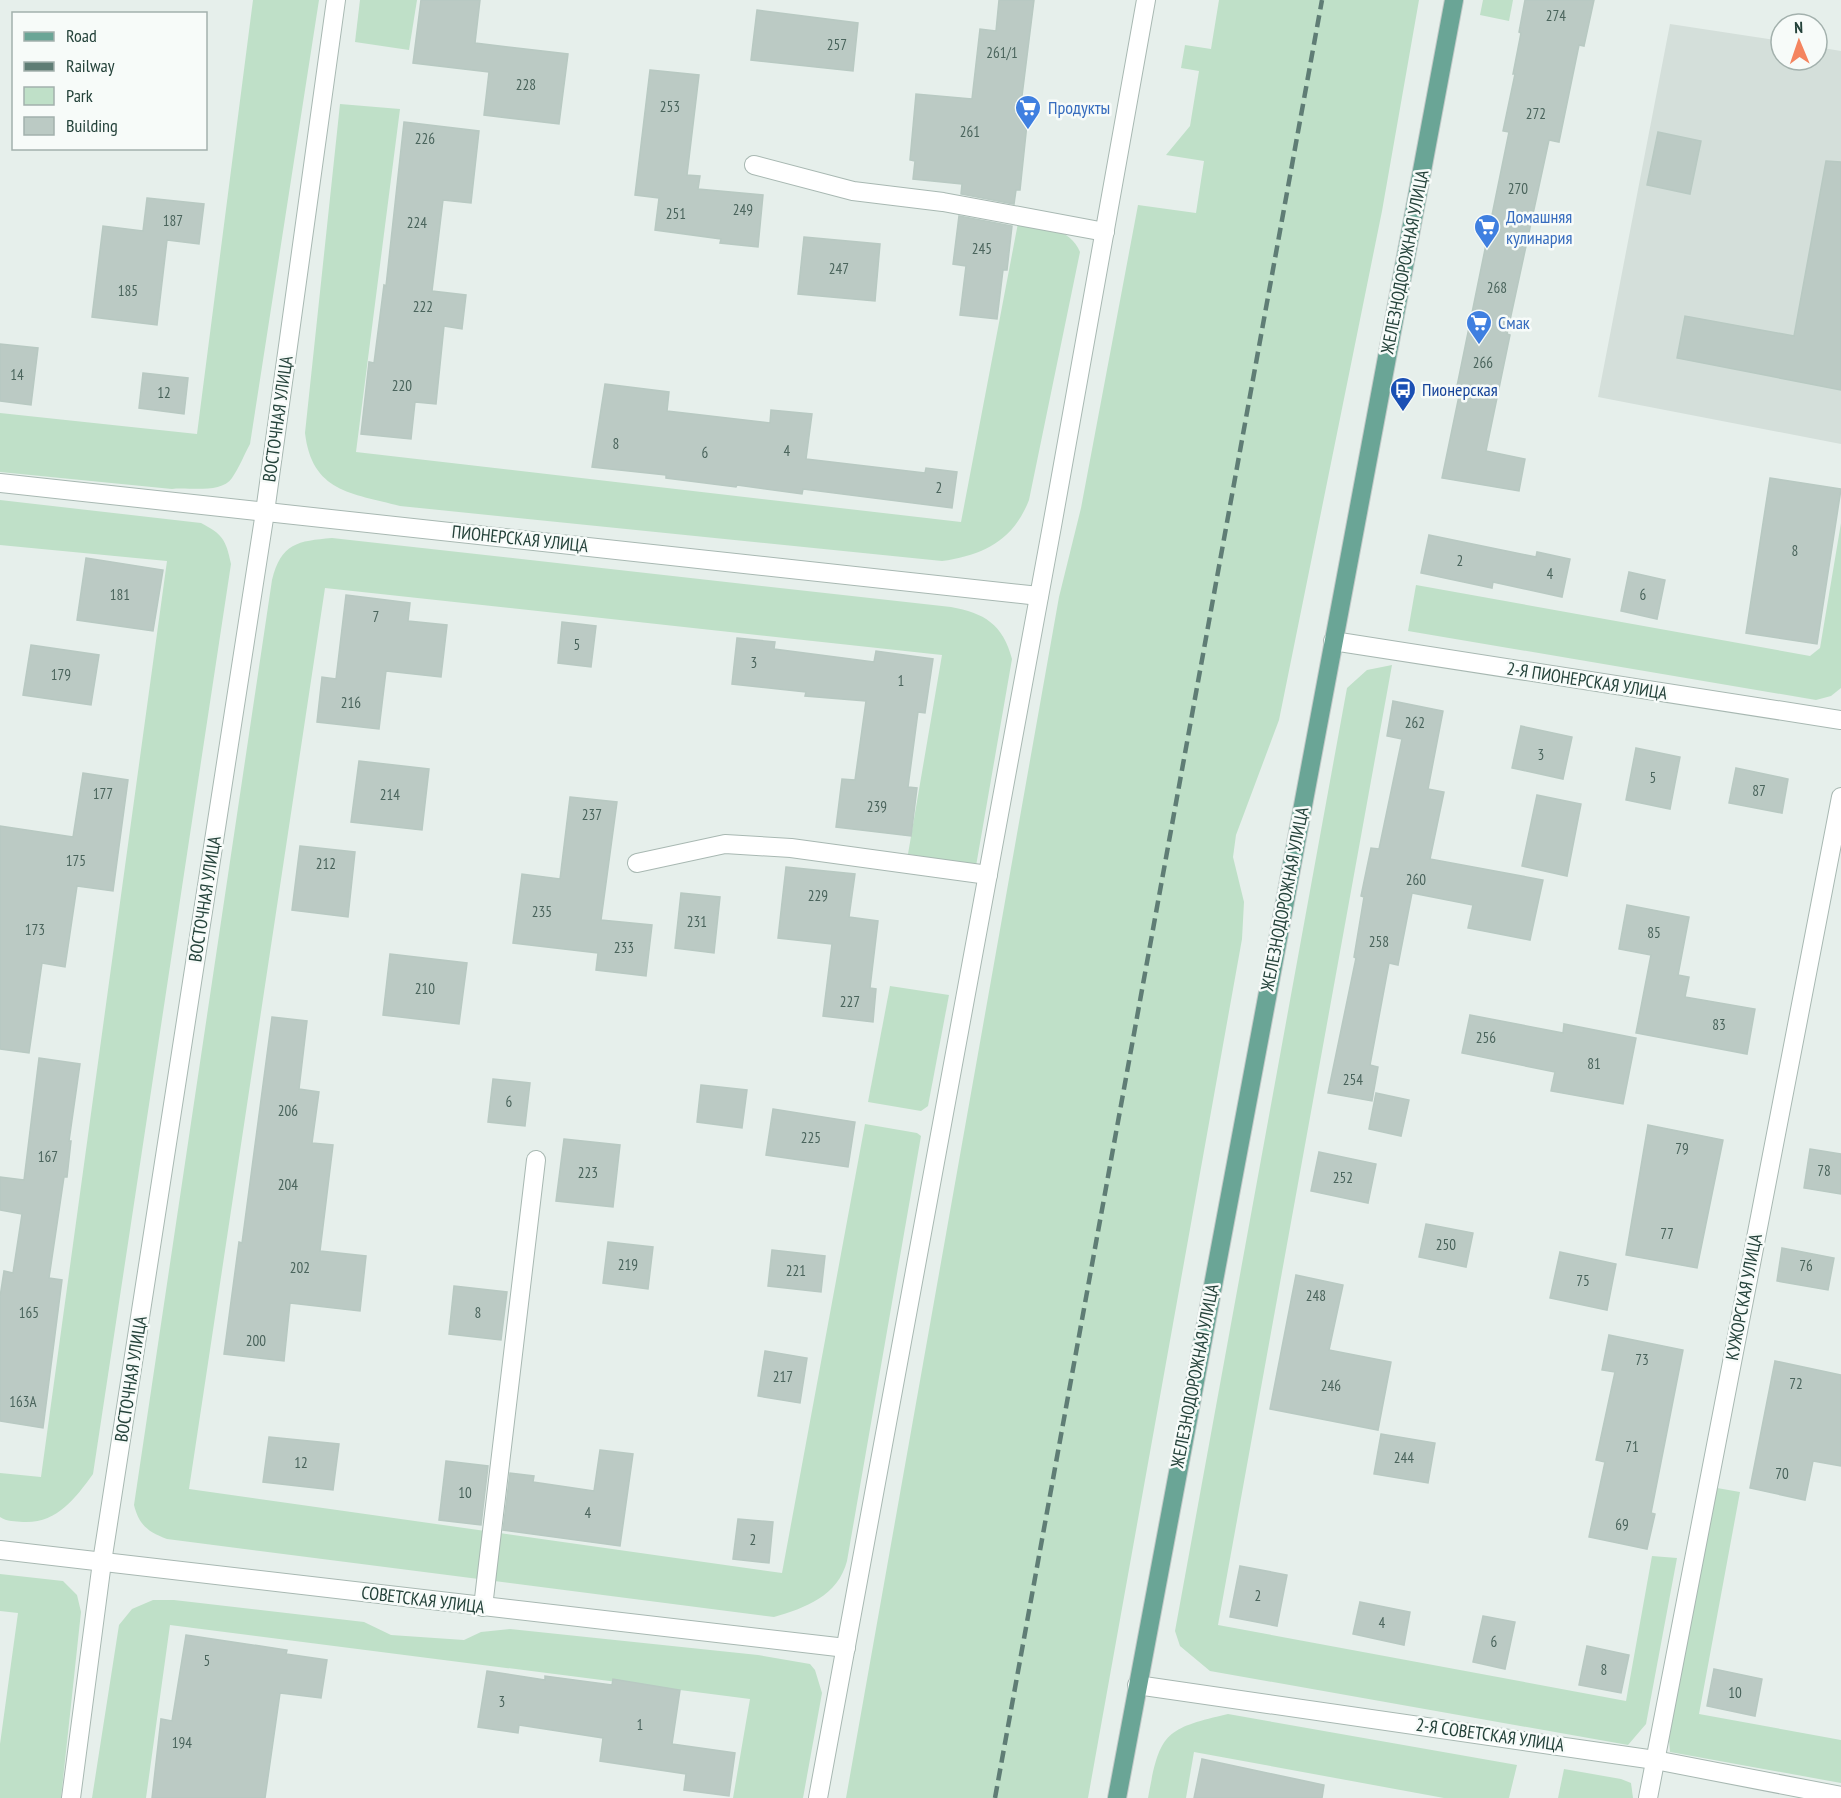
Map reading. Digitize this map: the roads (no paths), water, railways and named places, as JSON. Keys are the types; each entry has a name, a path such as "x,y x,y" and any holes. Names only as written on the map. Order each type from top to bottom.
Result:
{"main road":[{"name":"ЖЕЛЕЗНОДОРОЖНАЯ УЛИЦА","path":"1117,1798 1454,0"}],"street":[{"name":"ВОСТОЧНАЯ УЛИЦА","path":"71,1798 102,1562 265,512 336,0"},
{"path":"818,1798 1146,0"},
{"path":"754,165 853,191 943,202 1104,232"},
{"name":"ПИОНЕРСКАЯ УЛИЦА","path":"0,483 1039,596"},
{"name":"2-Я ПИОНЕРСКАЯ УЛИЦА","path":"1333,641 1841,720"},
{"name":"КУЖОРСКАЯ УЛИЦА","path":"1648,1798 1841,797"},
{"path":"637,863 725,844 791,848 988,875"},
{"path":"483,1606 536,1160"},
{"name":"СОВЕТСКАЯ УЛИЦА","path":"0,1550 846,1648"},
{"name":"2-Я СОВЕТСКАЯ УЛИЦА","path":"1137,1685 1655,1760 1841,1796"}],"railway":[{"path":"995,1798 1322,0"}],"place":[{"name":"Продукты","path":"1028,131"},
{"name":"Домашняя кулинария","path":"1487,250"},
{"name":"Смак","path":"1479,346"},
{"name":"Пионерская","path":"1403,413"}]}
